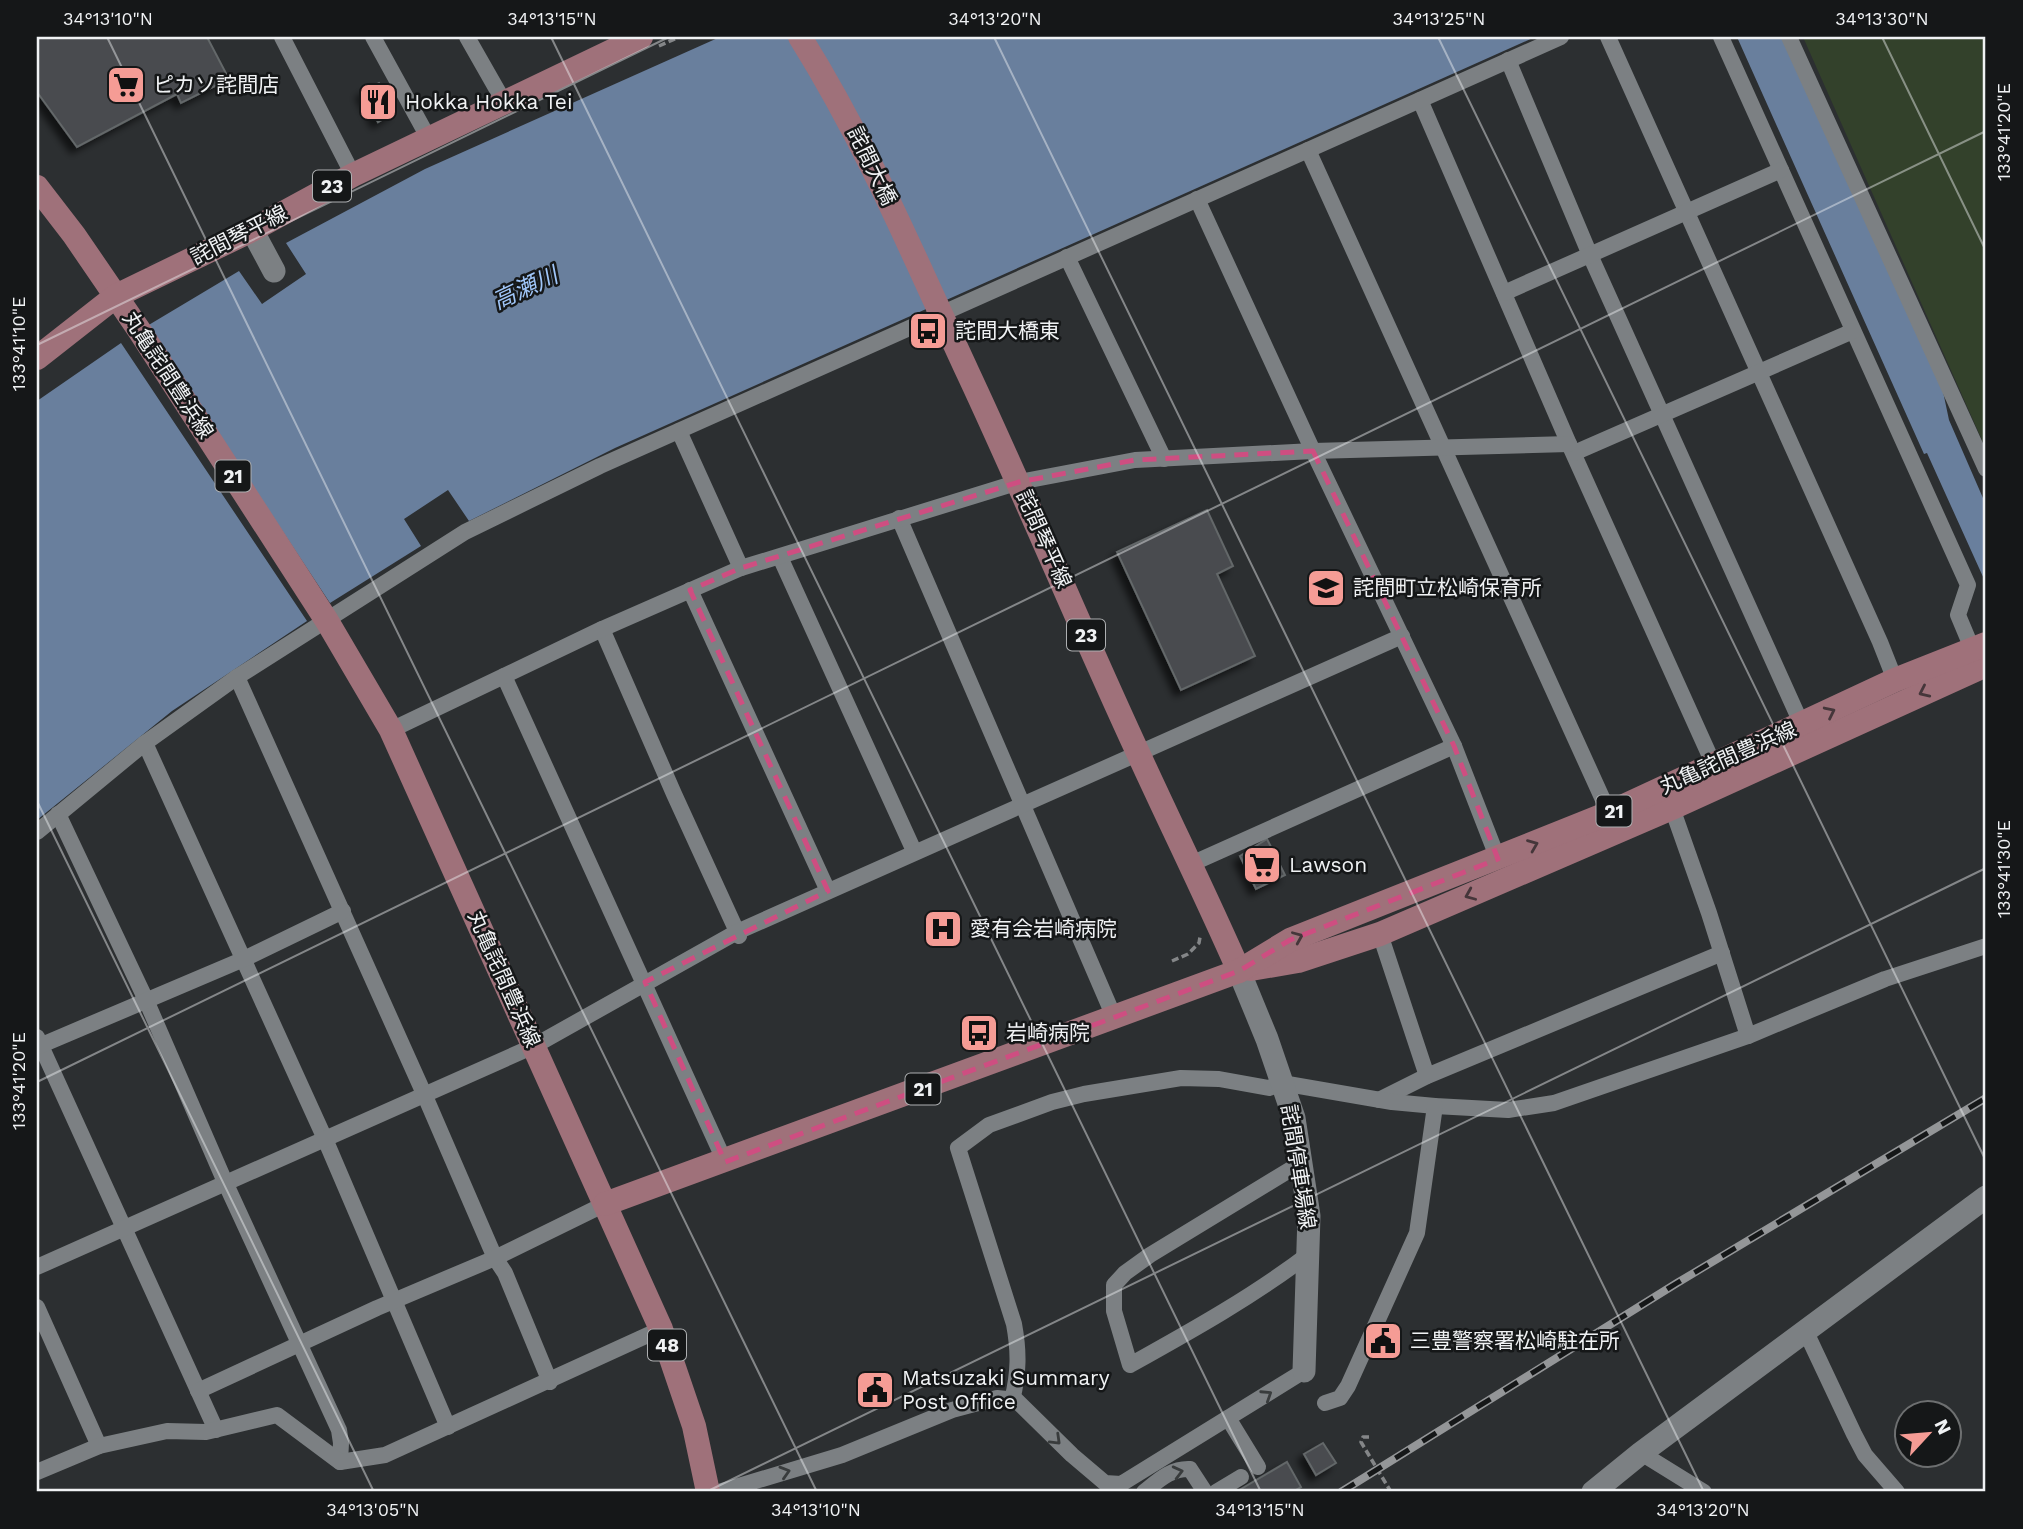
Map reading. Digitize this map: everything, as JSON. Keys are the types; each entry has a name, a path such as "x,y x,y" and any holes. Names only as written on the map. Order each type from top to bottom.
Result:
{"main road":[{"name":"詫間琴平線","path":"37,358 116,296 252,230 353,175 641,37"},
{"name":"詫間大橋","path":"800,37 863,144 937,307"},
{"name":"丸亀詫間豊浜線","path":"37,187 74,235 139,330 327,621 391,730 605,1205 1239,971 1298,961 1380,934 1672,808 1718,774 1802,725 1895,680 1981,656"},
{"name":"詫間琴平線","path":"937,307 1019,482 1138,754 1239,971"},
{"name":"丸亀詫間豊浜線","path":"1239,971 1290,940 1609,814 1718,774 1981,656"},
{"name":"48","path":"605,1205 661,1329 694,1426 708,1492"}],"street":[{"path":"282,37 353,175"},
{"path":"373,37 429,139"},
{"path":"467,37 504,102"},
{"path":"37,832 145,743 237,677 465,532 937,307 1067,257 1561,37"},
{"path":"1608,37 1895,680"},
{"path":"1721,37 1968,585 1958,615 1981,656"},
{"path":"1790,37 1986,469"},
{"path":"1508,60 1661,416 1802,725"},
{"path":"1420,100 1572,449 1718,774"},
{"path":"1308,150 1609,814"},
{"path":"1504,293 1781,170"},
{"path":"1198,199 1313,451 1454,746 1497,859"},
{"path":"252,230 274,271"},
{"path":"1067,257 1164,459"},
{"path":"391,730 601,629 741,568 1019,482 1135,460 1313,451 1572,449 1661,416 1853,331"},
{"path":"679,431 741,568"},
{"path":"899,518 1114,1017"},
{"path":"780,557 914,851"},
{"path":"690,590 828,891"},
{"path":"601,629 738,934"},
{"path":"37,1267 425,1096 534,1045 645,982 738,934 914,851 1402,636"},
{"path":"504,676 725,1162"},
{"path":"237,677 495,1258 505,1273 550,1382"},
{"path":"145,743 325,1139 448,1427"},
{"path":"1191,864 1454,746"},
{"path":"1672,808 1748,1035"},
{"path":"58,814 146,1000 225,1182 339,1430 340,1462"},
{"path":"216,1430 38,1043 244,959 343,911"},
{"path":"1380,934 1427,1076"},
{"path":"1012,1400 1018,1374 1014,1324 958,1148 989,1125 1052,1102 1084,1094 1181,1078 1219,1079 1269,1088 1282,1083 1379,1100 1435,1106 1508,1110 1553,1103 1748,1035 1885,979 1986,946"},
{"path":"1379,1100 1427,1076 1722,953"},
{"name":"詫間停車場線","path":"1239,971 1294,1118 1309,1216 1310,1253 1304,1371"},
{"path":"1325,1403 1340,1398 1348,1386 1417,1233 1435,1106"},
{"path":"1301,1163 1150,1255 1119,1279 1114,1285 1114,1311 1130,1365 1176,1339 1310,1253"},
{"path":"1593,1492 1641,1453 1986,1197"},
{"path":"198,1391 394,1300 495,1258 605,1205"},
{"path":"37,1307 99,1447"},
{"path":"37,1472 99,1447 167,1431 206,1432 277,1415 340,1462 386,1455 661,1329"},
{"path":"1805,1330 1865,1455 1897,1492"},
{"path":"719,1492 842,1455 952,1410 997,1398 1016,1400 1105,1483 1121,1484 1304,1371"},
{"path":"1228,1418 1258,1467"},
{"path":"1641,1453 1704,1492"},
{"path":"1144,1492 1166,1475 1179,1469 1190,1469 1205,1492"},
{"path":"1216,1492 1241,1477"},
{"path":"1126,1480 1139,1492"}],"path":[{"path":"1358,1436 1363,1444 1365,1446 1370,1443 1369,1437 1363,1437 1361,1439 1361,1442 1391,1492"}],"highlighted area":[{"path":"1313,451 1454,746 1498,859 1290,940 1239,971 725,1162 645,982 828,891 690,590 741,568 1019,482 1135,460"}],"green space":[{"path":"1803,37 1986,37 1986,449"}],"water":[{"name":"高瀬川","path":"720,37 1535,37 615,448 469,521 448,490 404,519 421,546 330,603 147,326 239,271 262,304 306,274 286,243 425,169"},
{"path":"1737,37 1785,37 1941,382 1949,420 1986,505 1986,603 1984,579 1927,453 1924,454"},
{"path":"121,343 307,621 172,711 37,820 37,401"}],"building":[{"name":"ピカソ詫間店","path":"207,37 229,79 181,103 177,94 77,147 37,92 37,39"},
{"name":"Hokka Hokka Tei","path":"379,83 395,112 378,122 362,92"},
{"path":"1207,510 1233,566 1217,574 1255,656 1181,690 1117,552"},
{"name":"Lawson","path":"1267,839 1285,875 1256,889 1240,856"},
{"path":"1323,1443 1336,1463 1316,1475 1304,1454"},
{"path":"1287,1462 1301,1487 1292,1492 1236,1492"}],"railway":[{"path":"1341,1492 1677,1283 1986,1098"}],"place":[{"name":"ピカソ詫間店","path":"126,85"},
{"name":"Hokka Hokka Tei","path":"378,102"},
{"name":"詫間大橋東","path":"928,331"},
{"name":"詫間町立松崎保育所","path":"1326,588"},
{"name":"Lawson","path":"1262,865"},
{"name":"愛有会岩崎病院","path":"943,929"},
{"name":"岩崎病院","path":"979,1033"},
{"name":"三豊警察署松崎駐在所","path":"1383,1341"},
{"name":"Matsuzaki Summary Post Office","path":"875,1390"}]}
